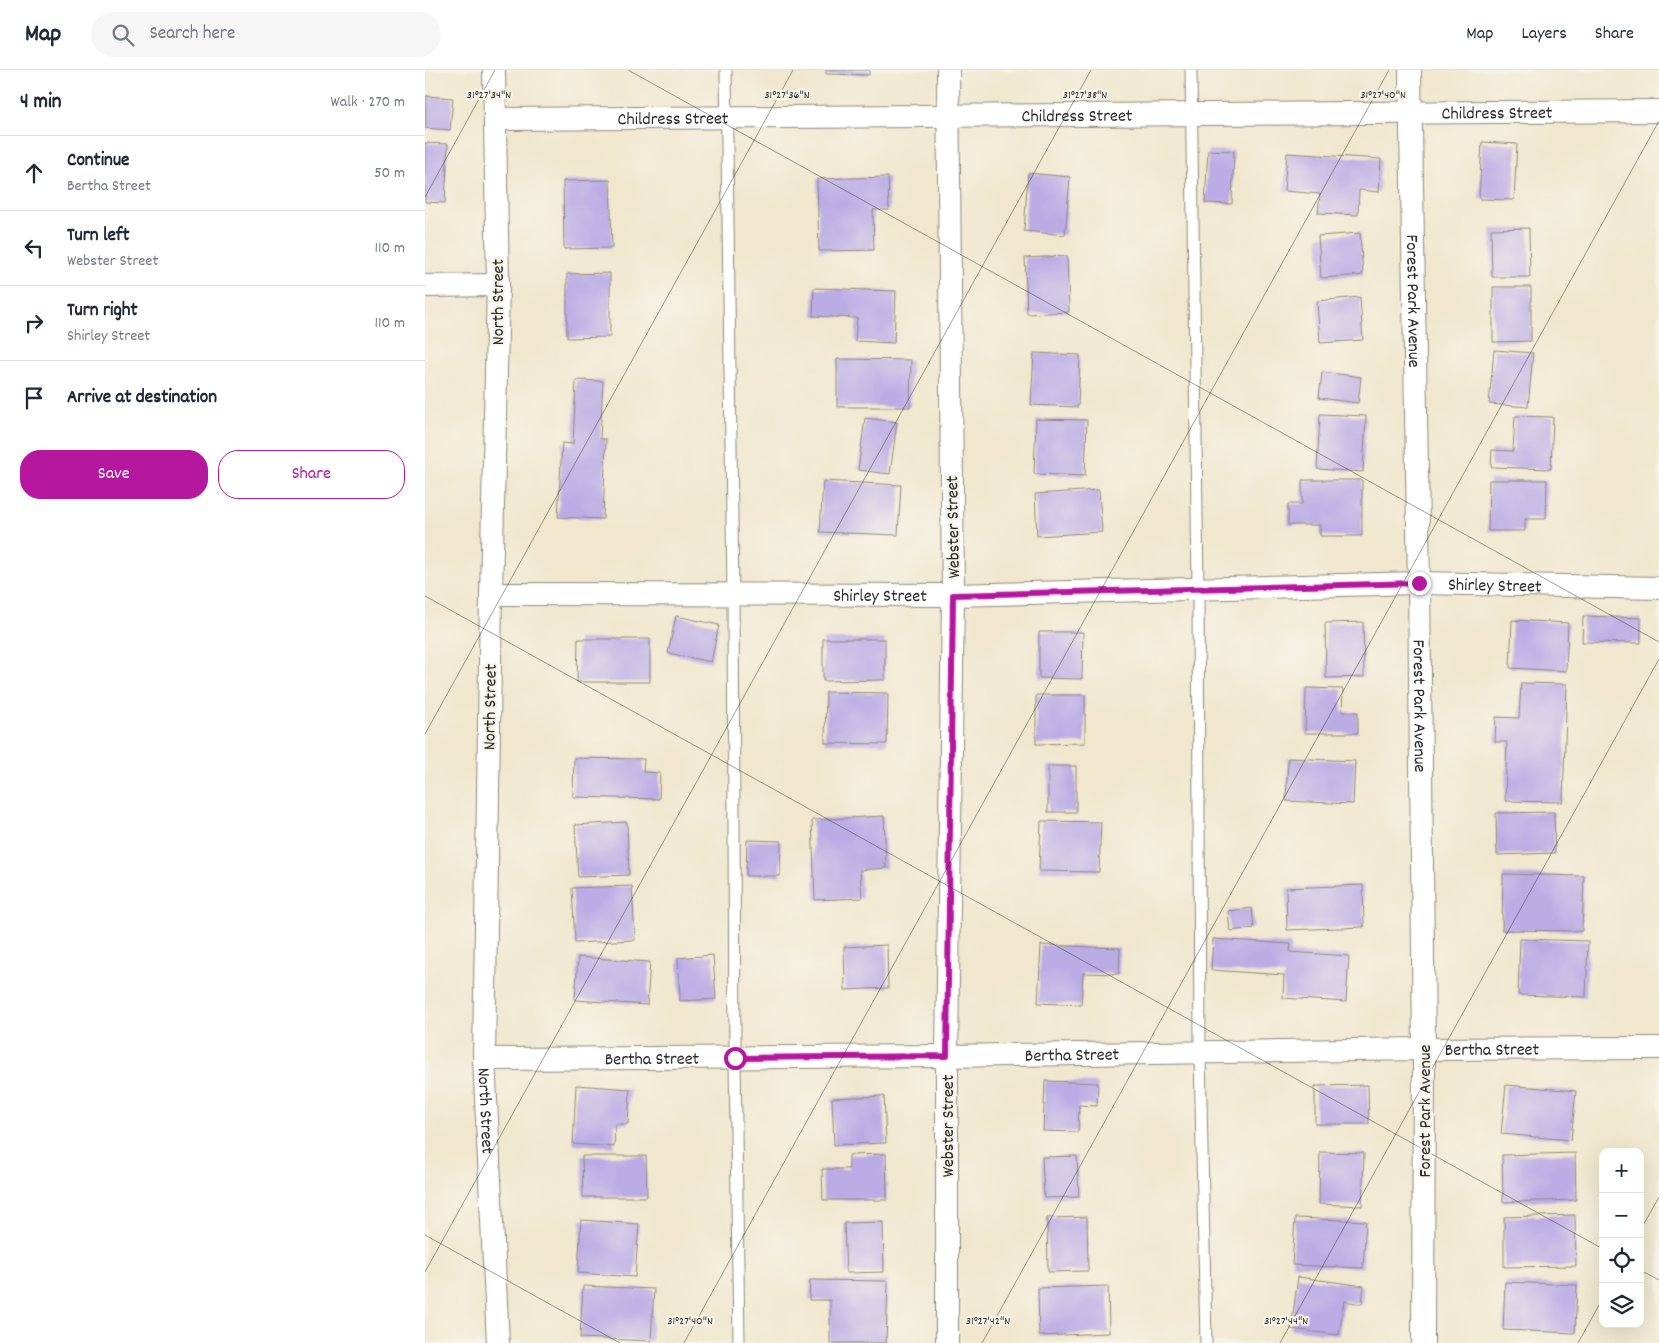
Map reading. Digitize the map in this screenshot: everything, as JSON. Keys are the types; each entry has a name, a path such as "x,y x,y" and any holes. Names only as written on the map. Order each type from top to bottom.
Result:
{"street":[{"name":"North Street","path":"495,70 499,285 491,594 484,1059 498,1343"},
{"name":"Webster Street","path":"947,1343 947,1056 953,595 948,70"},
{"name":"Forest Park Avenue","path":"1410,70 1409,112 1419,583 1424,1049 1423,1343"},
{"name":"Childress Street","path":"495,120 1659,111"},
{"path":"425,286 499,285"},
{"name":"Shirley Street","path":"491,594 953,595 1419,583 1659,588"},
{"name":"Bertha Street","path":"484,1059 1659,1048"}],"lane":[{"path":"726,70 733,594 735,1058 739,1343"},
{"path":"1191,70 1198,588 1200,1052 1206,1343"}],"building":[{"path":"826,70 869,70 869,75 826,74"},
{"path":"426,96 453,98 450,130 425,128"},
{"path":"1482,142 1517,144 1514,200 1479,199"},
{"path":"425,143 448,144 445,203 425,202"},
{"path":"1208,150 1234,151 1232,204 1205,203"},
{"path":"1287,153 1381,159 1379,192 1359,190 1358,215 1318,213 1320,194 1284,191"},
{"path":"1028,173 1070,177 1065,235 1024,231"},
{"path":"888,177 889,210 873,210 874,250 819,251 817,179"},
{"path":"610,180 612,248 564,249 563,181"},
{"path":"1529,228 1530,277 1492,277 1491,229"},
{"path":"1360,233 1363,275 1321,278 1318,236"},
{"path":"1067,256 1069,312 1027,314 1025,258"},
{"path":"610,273 610,337 567,338 567,274"},
{"path":"1493,287 1531,287 1531,341 1493,342"},
{"path":"814,288 896,291 894,343 855,341 857,318 813,316"},
{"path":"1360,297 1363,340 1320,343 1317,301"},
{"path":"1494,350 1533,353 1528,407 1489,404"},
{"path":"1034,353 1080,355 1078,407 1031,405"},
{"path":"837,359 911,360 910,407 837,407"},
{"path":"1322,372 1361,377 1358,403 1319,398"},
{"path":"576,380 603,381 600,439 606,439 603,519 558,517 562,443 573,444"},
{"path":"1320,414 1366,416 1363,472 1317,469"},
{"path":"1515,416 1553,417 1551,469 1491,467 1492,450 1513,451"},
{"path":"865,418 897,422 890,474 858,470"},
{"path":"1036,419 1087,420 1085,476 1034,474"},
{"path":"1302,480 1362,480 1362,536 1320,536 1320,525 1288,525 1288,504 1302,504"},
{"path":"1489,480 1547,480 1546,519 1525,519 1525,531 1488,531"},
{"path":"823,481 901,485 898,535 820,532"},
{"path":"1099,490 1102,532 1037,536 1035,494"},
{"path":"676,616 719,625 711,662 668,653"},
{"path":"1583,616 1641,618 1641,643 1582,642"},
{"path":"1512,620 1568,623 1566,671 1510,668"},
{"path":"1363,622 1364,677 1326,678 1325,623"},
{"path":"1039,632 1083,632 1082,679 1039,678"},
{"path":"578,639 650,639 650,682 577,682"},
{"path":"823,639 885,639 885,680 823,681"},
{"path":"1521,683 1567,684 1563,802 1505,801 1507,742 1495,742 1496,717 1519,718"},
{"path":"1306,688 1343,689 1342,712 1358,712 1358,733 1305,733"},
{"path":"826,692 888,693 887,744 825,743"},
{"path":"1036,695 1085,695 1085,743 1036,744"},
{"path":"574,758 644,759 643,772 660,773 659,799 573,797"},
{"path":"1288,758 1355,761 1353,804 1286,801"},
{"path":"1048,766 1076,766 1076,812 1048,812"},
{"path":"1554,812 1555,853 1497,855 1496,813"},
{"path":"884,816 886,868 860,870 862,898 815,900 812,820"},
{"path":"1041,821 1101,822 1099,872 1039,871"},
{"path":"627,822 629,875 578,877 575,825"},
{"path":"747,840 781,841 780,876 746,876"},
{"path":"1503,874 1584,876 1582,931 1502,930"},
{"path":"1363,885 1364,927 1287,930 1286,888"},
{"path":"632,886 635,940 575,943 572,888"},
{"path":"1252,908 1254,928 1230,931 1228,911"},
{"path":"1213,939 1291,944 1290,952 1349,956 1346,1002 1283,998 1284,975 1211,970"},
{"path":"1520,939 1588,941 1586,997 1518,995"},
{"path":"887,945 888,988 845,990 844,947"},
{"path":"1041,945 1120,948 1119,974 1083,973 1081,1005 1038,1003"},
{"path":"713,955 716,999 680,1001 678,958"},
{"path":"578,957 650,962 647,1005 575,1000"},
{"path":"1045,1081 1098,1083 1097,1106 1079,1105 1078,1132 1043,1131"},
{"path":"576,1085 630,1089 628,1124 615,1124 614,1147 573,1144"},
{"path":"1368,1085 1369,1124 1315,1124 1315,1086"},
{"path":"1506,1085 1576,1091 1571,1140 1501,1134"},
{"path":"884,1096 886,1143 834,1145 832,1098"},
{"path":"1320,1152 1364,1153 1362,1206 1319,1204"},
{"path":"1575,1153 1576,1200 1503,1202 1502,1155"},
{"path":"886,1154 887,1200 823,1200 822,1169 849,1169 849,1155"},
{"path":"582,1156 646,1156 647,1197 583,1197"},
{"path":"1077,1156 1079,1197 1044,1198 1042,1157"},
{"path":"1575,1215 1576,1266 1504,1267 1504,1217"},
{"path":"1087,1217 1088,1271 1048,1272 1047,1218"},
{"path":"1295,1218 1366,1221 1363,1268 1292,1265"},
{"path":"581,1220 639,1224 635,1277 578,1273"},
{"path":"883,1222 884,1272 846,1273 844,1223"},
{"path":"1298,1277 1364,1286 1362,1304 1344,1301 1339,1335 1291,1329"},
{"path":"810,1280 888,1281 886,1343 830,1343 830,1300 809,1300"},
{"path":"1505,1282 1577,1285 1575,1333 1503,1330"},
{"path":"583,1286 654,1289 651,1341 580,1338"},
{"path":"1108,1286 1109,1333 1039,1336 1038,1288"}],"route":[{"path":"735,1058 947,1056 953,595 1419,583"}]}
